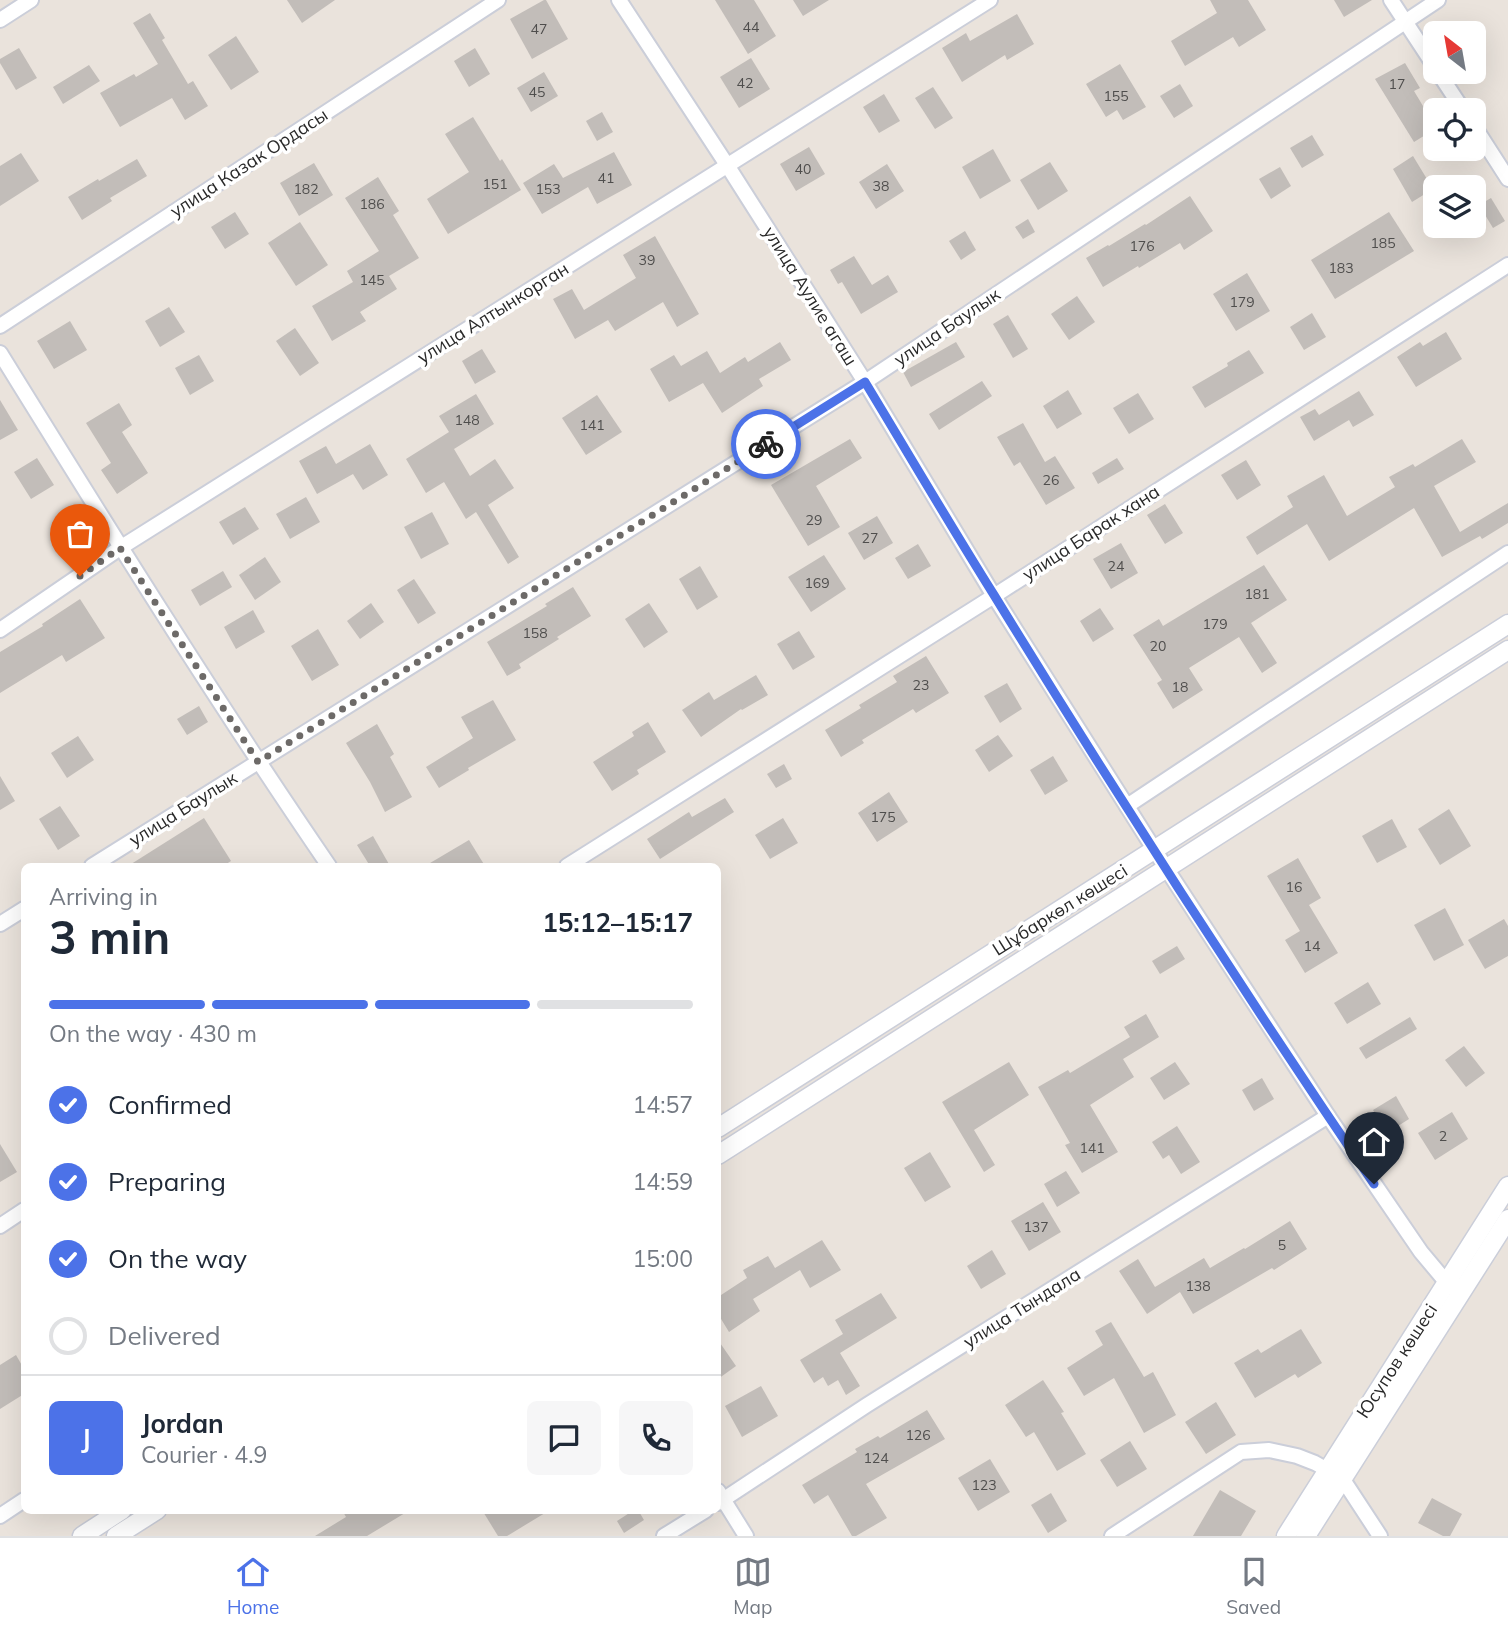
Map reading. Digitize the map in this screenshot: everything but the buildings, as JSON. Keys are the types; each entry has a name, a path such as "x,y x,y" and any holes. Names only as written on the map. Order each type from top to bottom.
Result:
{"street":[{"path":"0,20 31,0"},
{"name":"улица Казак Ордасы","path":"0,326 498,0"},
{"name":"улица Аулие агаш","path":"619,0 865,382 994,596 1166,868 1328,1116 1421,1252 1455,1286"},
{"name":"улица Алтынкорган","path":"0,630 120,548 990,0"},
{"path":"1391,0 1423,50"},
{"name":"улица Баулык","path":"97,863 865,382 1438,0"},
{"path":"1486,145 1508,179"},
{"name":"улица Барак хана","path":"572,863 994,596 1508,265"},
{"path":"0,353 120,548 258,762 327,863"},
{"path":"1127,806 1508,553"},
{"name":"Шұбаркөл көшесі","path":"721,1126 1508,624"},
{"path":"721,1152 1508,650"},
{"path":"0,924 21,911"},
{"name":"улица Тындала","path":"721,1497 1328,1116"},
{"name":"Юсупов көшесі","path":"1286,1536 1335,1474 1455,1286 1508,1186"},
{"path":"0,1226 21,1212"},
{"name":"Юсупов көшесі","path":"1455,1286 1508,1219"},
{"path":"1112,1536 1241,1452 1269,1450 1297,1456 1335,1474 1380,1536"},
{"name":"Юсупов көшесі","path":"1306,1536 1335,1474"},
{"path":"721,1501 746,1536"},
{"path":"0,1516 21,1502"},
{"path":"82,1536 116,1514"},
{"path":"116,1536 151,1514"},
{"path":"664,1536 700,1514"}],"way so far":[{"path":"80,576 120,548 258,762 766,444"}],"route":[{"path":"766,444 865,382 994,596 1166,868 1374,1184"}]}
